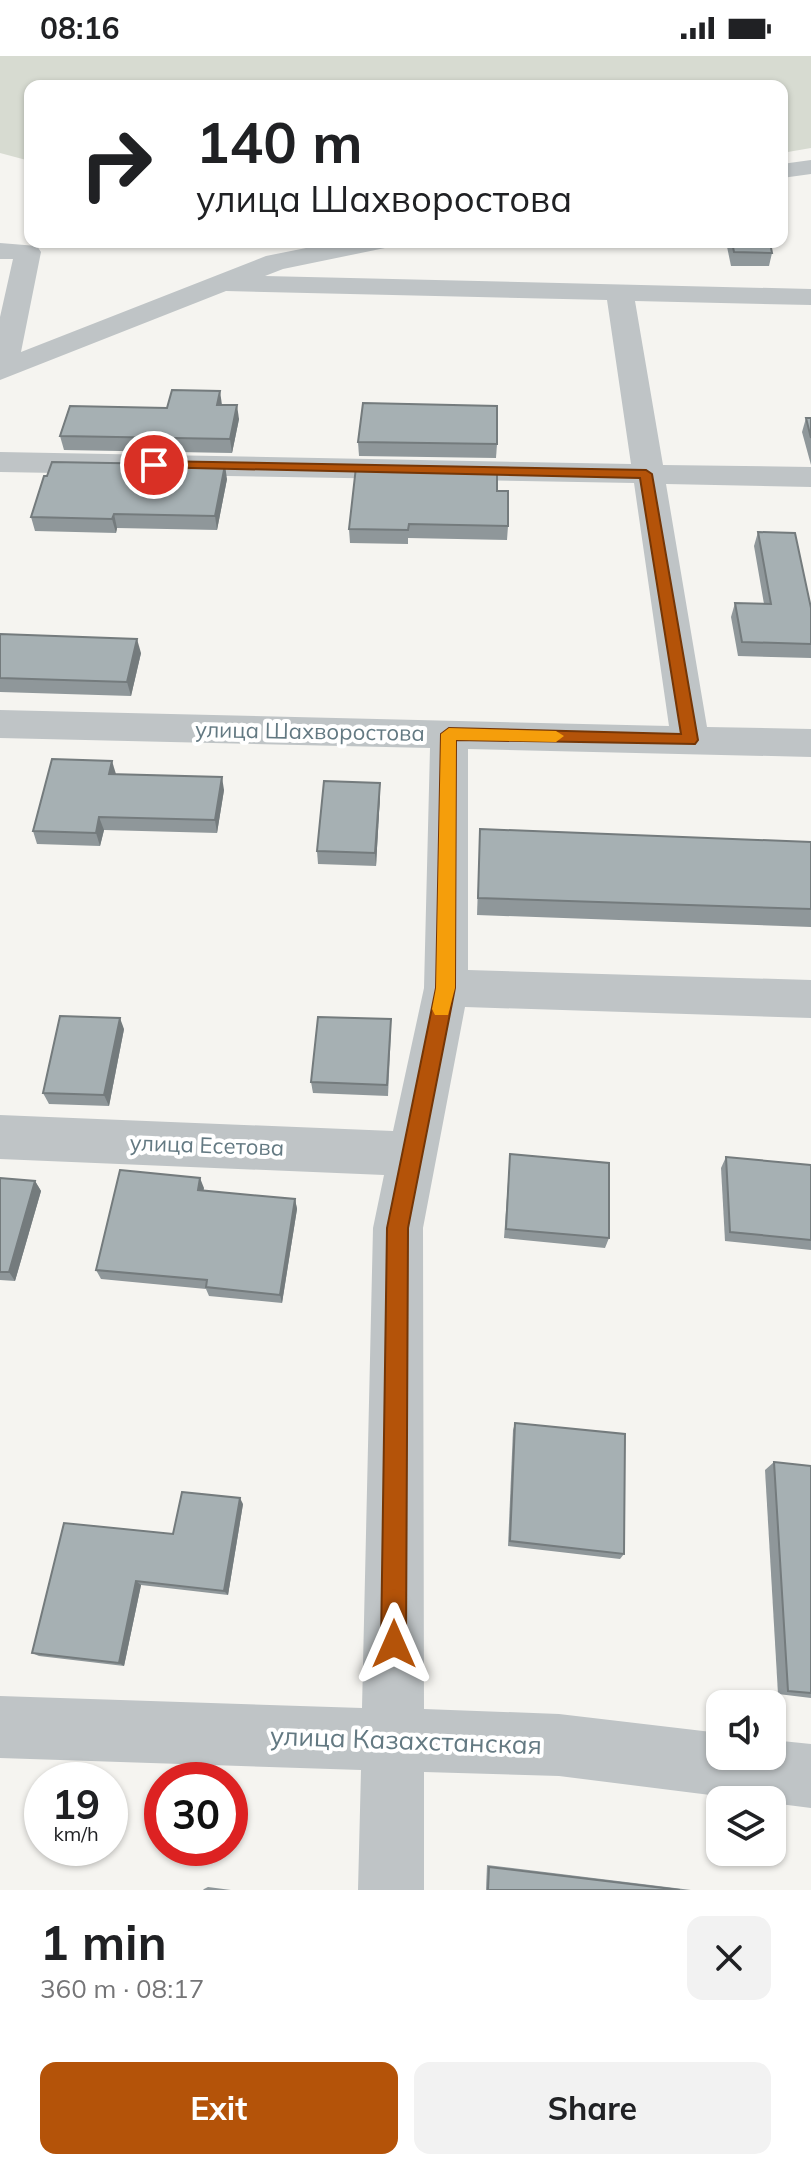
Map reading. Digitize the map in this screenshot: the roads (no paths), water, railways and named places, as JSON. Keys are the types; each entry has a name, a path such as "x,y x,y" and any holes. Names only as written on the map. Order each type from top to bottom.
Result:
{"street":[{"path":"788,170 811,167"},
{"path":"1,370 276,262 346,248"},
{"path":"0,251 28,252 1,370"},
{"path":"221,283 811,297"},
{"path":"620,293 690,740"},
{"path":"0,462 811,477"},
{"name":"улица Шахворостова","path":"0,724 811,743"},
{"path":"391,1890 398,1228 446,988 449,734"},
{"path":"446,988 811,999"},
{"name":"улица Есетова","path":"0,1137 413,1154"},
{"name":"улица Казахстанская","path":"0,1727 559,1745 811,1776"}]}
